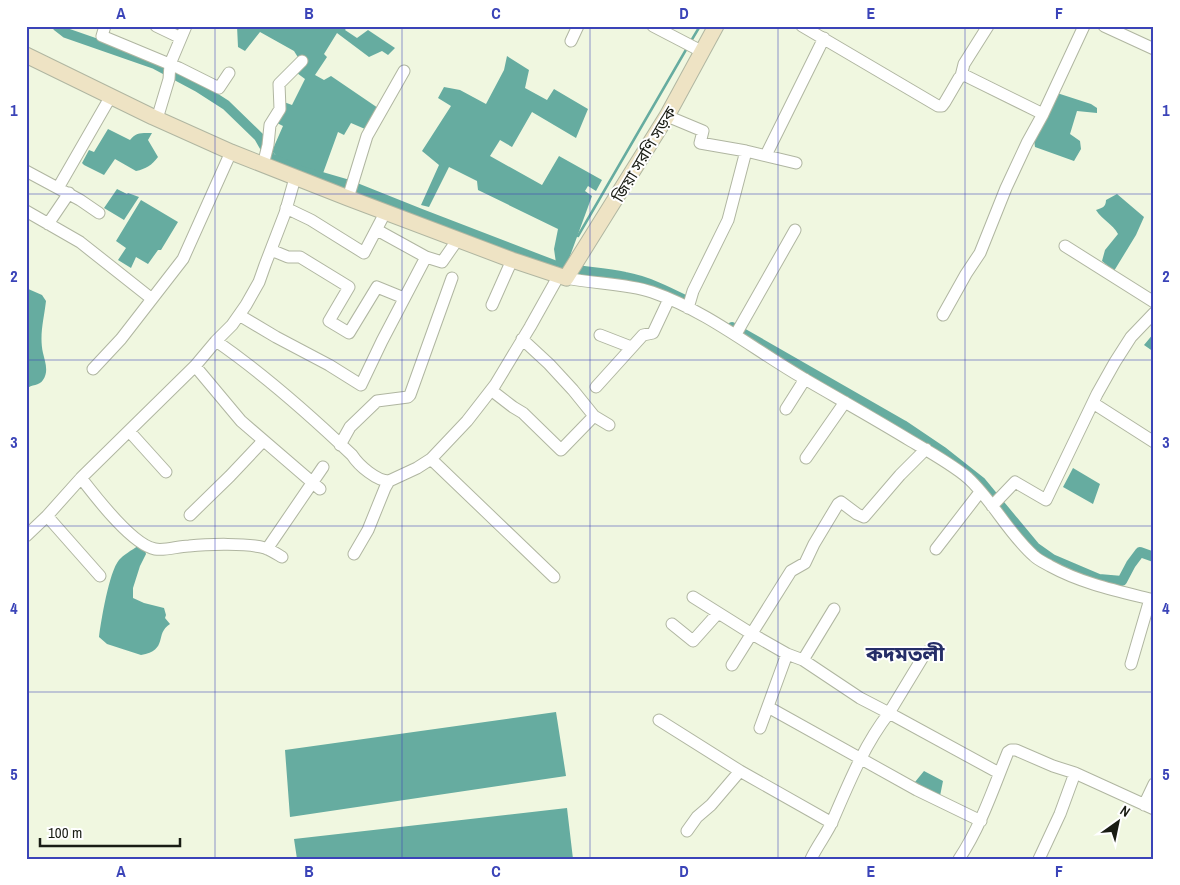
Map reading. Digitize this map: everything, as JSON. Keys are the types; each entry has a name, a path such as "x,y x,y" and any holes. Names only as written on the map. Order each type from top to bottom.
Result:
{"main road":[{"name":"জিয়া সরণি সড়ক","path":"564,276 584,249 667,116 716,26"},
{"path":"26,55 157,119 231,152 264,162 295,178 348,196 512,260 564,276"}],"street":[{"path":"105,26 102,36 219,88 229,73"},
{"path":"156,26 181,38"},
{"path":"157,119 169,79 170,65 186,26"},
{"path":"571,42 578,26"},
{"path":"653,26 703,52"},
{"path":"802,26 938,106 942,106 945,102 960,76 964,64 988,26"},
{"path":"944,315 980,252 1006,188 1084,26"},
{"path":"1104,26 1154,49"},
{"path":"766,155 824,38"},
{"path":"264,162 270,125 280,109 279,84 302,61"},
{"path":"348,196 367,136 404,71"},
{"path":"960,76 968,77 1043,114"},
{"path":"48,224 63,190 111,96"},
{"path":"667,116 703,131 700,143 766,155 796,163"},
{"path":"688,308 694,291 728,220 746,151"},
{"path":"93,369 121,339 183,259 231,152"},
{"path":"26,171 63,190 99,213"},
{"path":"26,536 81,478 195,366 232,325 258,282 286,208 295,178"},
{"path":"286,208 311,220 364,253 386,212"},
{"path":"26,210 86,247 152,299"},
{"path":"377,230 426,257 442,262 458,238"},
{"path":"736,334 795,230"},
{"path":"1064,246 1154,302"},
{"path":"271,250 288,257 300,257 349,288 329,321 350,333 377,287 404,298"},
{"path":"239,315 361,385 426,257"},
{"path":"492,304 512,260"},
{"path":"354,554 368,530 389,481 431,459 467,421 492,390 564,276 590,283 634,287 669,299 736,334 805,379 926,450 968,478 993,505 1020,541 1035,557 1070,577 1152,600 1131,664"},
{"path":"340,445 350,427 377,401 408,398 452,278"},
{"path":"596,387 644,334 652,334 669,299"},
{"path":"993,505 1015,482 1046,500 1115,362 1131,337 1154,313"},
{"path":"600,335 631,347"},
{"path":"522,340 549,364 594,416 609,425"},
{"path":"216,341 268,379 308,413 356,461 371,473 389,481"},
{"path":"195,366 241,421 316,486"},
{"path":"786,409 805,379"},
{"path":"492,390 523,413 561,450 594,416"},
{"path":"806,458 845,402"},
{"path":"1093,403 1154,442"},
{"path":"129,431 166,472"},
{"path":"190,515 263,441"},
{"path":"732,665 791,571 805,563 838,504 841,502 864,517 900,475 926,450"},
{"path":"431,459 554,577"},
{"path":"267,549 316,486 323,467"},
{"path":"81,478 126,531 140,542 154,549 228,545 267,549 282,557"},
{"path":"936,549 980,492"},
{"path":"47,516 100,576"},
{"path":"694,597 752,634 787,654 803,660 860,698 999,773"},
{"path":"803,660 834,609"},
{"path":"672,624 693,641 718,613"},
{"path":"811,859 832,823 837,808 861,758 926,652"},
{"path":"760,728 787,654"},
{"path":"768,707 917,790 981,821"},
{"path":"659,720 740,771 832,823"},
{"path":"959,859 981,821 999,773 1008,752 1011,750 1016,750 1075,773 1151,808 1154,784"},
{"path":"687,831 692,822 711,805 740,771"},
{"path":"1039,859 1060,814 1075,773"}],"water":[{"path":"237,26 348,26 345,30 357,38 368,30 395,48 388,55 382,51 369,57 337,33 324,54 327,57 315,75 324,80 331,76 378,108 365,129 351,123 344,135 338,132 322,176 280,160 272,151 283,126 277,123 284,102 292,105 305,79 297,73 299,59 294,51 260,32 245,51 238,47"},
{"path":"507,56 529,70 525,88 547,100 554,89 588,109 576,138 532,112 512,147 500,140 490,156 542,185 559,156 602,180 596,191 588,186 585,191 592,196 566,267 556,263 554,249 558,229 478,190 477,181 449,167 429,207 421,205 439,165 422,151 451,106 438,98 444,87 460,90 486,104 504,70"},
{"path":"1057,93 1091,104 1097,108 1097,113 1077,111 1070,134 1080,141 1081,149 1074,161 1035,147 1034,140"},
{"path":"108,129 130,140 137,134 152,133 148,140 158,157 148,166 136,171 115,159 104,175 84,165 82,163 89,150 94,152"},
{"path":"117,189 139,197 124,220 104,208"},
{"path":"1117,194 1144,217 1136,235 1114,271 1102,261 1105,250 1118,234 1096,210 1103,207 1106,200"},
{"path":"141,200 178,222 161,250 158,250 148,264 136,257 131,268 118,260 126,248 116,241"},
{"path":"26,288 42,295 46,301 42,327 42,346 46,370 45,377 41,382 26,389"},
{"path":"1154,333 1154,352 1144,345"},
{"path":"1073,468 1100,484 1093,504 1063,487"},
{"path":"138,546 145,550 146,554 133,588 133,598 164,608 165,618 170,624 165,628 158,646 150,653 141,655 107,644 99,637 106,597 115,566 123,556"},
{"path":"556,712 566,776 290,817 285,750"},
{"path":"924,771 943,781 940,796 916,785 915,782"},
{"path":"567,808 573,859 297,859 294,839"}],"waterway":[{"path":"57,26 66,33 155,64 198,87 226,105 259,137 271,158 298,170 346,184 559,267 617,275 641,281 687,301"},
{"path":"691,41 700,26"},
{"path":"578,236 687,48"},
{"path":"732,327 903,425 943,452 981,482 1035,547 1052,559 1099,579 1122,581 1140,552 1154,557"}],"district":[{"name":"কদমতলী","path":"905,654"}]}
